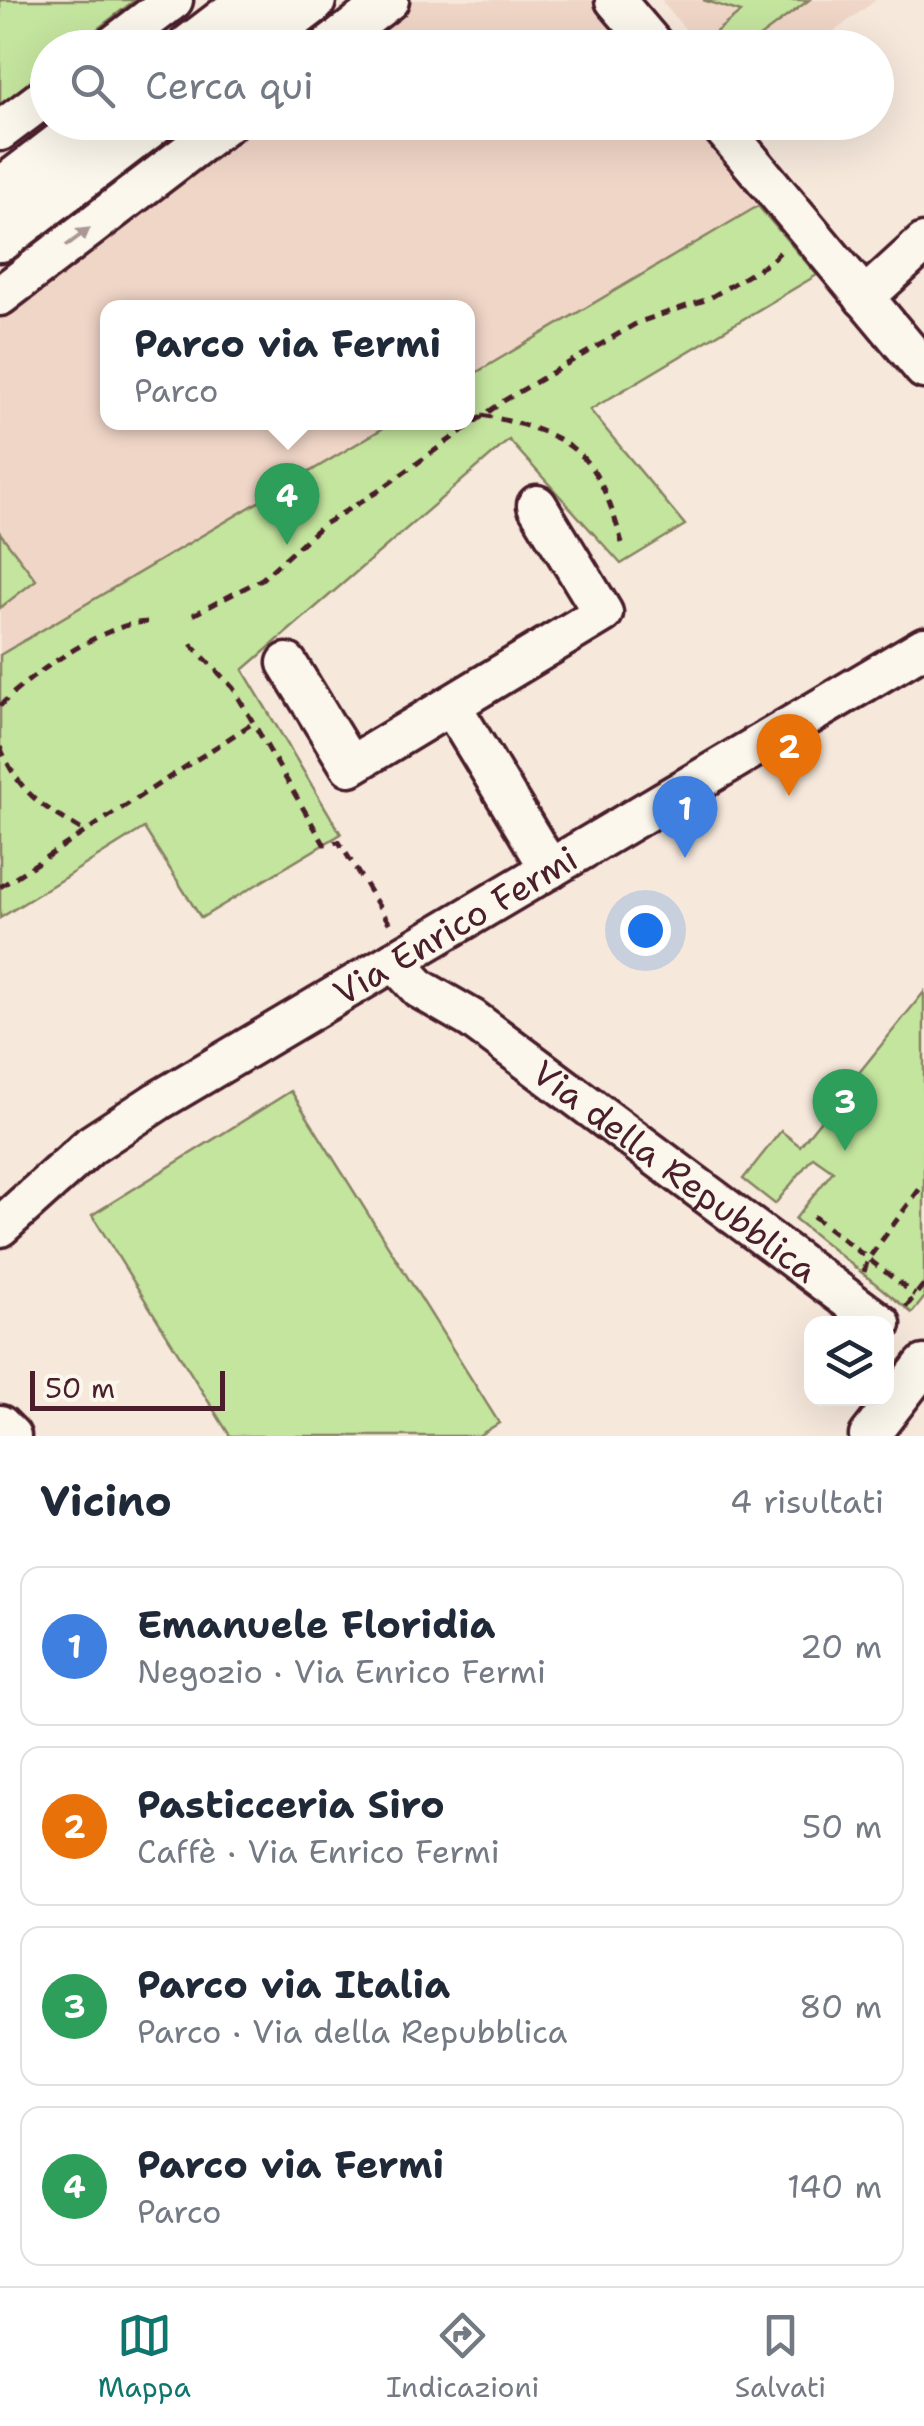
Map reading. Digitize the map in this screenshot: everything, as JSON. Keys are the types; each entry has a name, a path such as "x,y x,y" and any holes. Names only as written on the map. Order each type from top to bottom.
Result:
{"main road":[{"path":"216,30 255,0"},
{"path":"271,30 310,0"},
{"path":"0,194 70,140"},
{"path":"0,237 127,140"}],"street":[{"path":"134,30 173,0"},
{"path":"350,30 389,0"},
{"path":"619,2 642,30"},
{"path":"0,131 30,108"},
{"path":"0,296 204,140"},
{"path":"733,140 924,369"},
{"path":"864,298 924,243"},
{"path":"288,663 350,766 603,613 538,504"},
{"name":"Via Enrico Fermi","path":"0,1227 90,1145 924,647"},
{"path":"451,705 550,868"},
{"name":"Via della Repubblica","path":"413,949 420,989 472,1018 871,1316"},
{"name":"Via della Repubblica","path":"413,949 472,1018"},
{"name":"Via della Repubblica","path":"894,1333 924,1356"},
{"path":"869,1436 924,1365"},
{"path":"0,1426 11,1436"}],"path":[{"path":"475,420 621,332 725,290 770,262 805,228"},
{"path":"482,415 540,427 579,452 603,486 622,543"},
{"path":"194,615 262,579 321,526 377,492 462,430"},
{"path":"0,706 20,685 120,626 153,623"},
{"path":"191,644 220,672 324,844 339,842 413,949"},
{"path":"0,887 253,722"},
{"path":"0,747 16,780 32,800 82,830"},
{"path":"874,1316 868,1259 924,1182"},
{"path":"813,1216 916,1295"}],"shaded area":[{"path":"398,0 591,0 615,30 359,30"},
{"path":"661,0 876,0 836,30 686,30"},
{"path":"216,140 706,140 758,206 475,373 475,300 100,300 100,430 380,430 0,655 0,304"}],"green space":[{"path":"0,0 135,0 96,30 30,30 30,81 0,105"},
{"path":"703,0 809,0 769,30 718,30 741,12"},
{"path":"758,206 817,275 590,410 685,525 621,564 509,440 243,670 341,834 201,918 144,828 0,918 0,655 380,430 475,430 475,373"},
{"path":"0,533 36,580 0,608"},
{"path":"924,992 924,1298 912,1313 795,1219 833,1171 813,1157 775,1204 743,1179 781,1131 800,1146"},
{"path":"291,1091 499,1423 478,1436 230,1436 92,1215"}],"place":[{"name":"Parco via Fermi","path":"287,545"},
{"name":"Pasticceria Siro","path":"789,796"},
{"name":"Emanuele Floridia","path":"685,858"},
{"name":"Parco via Italia","path":"845,1151"}]}
